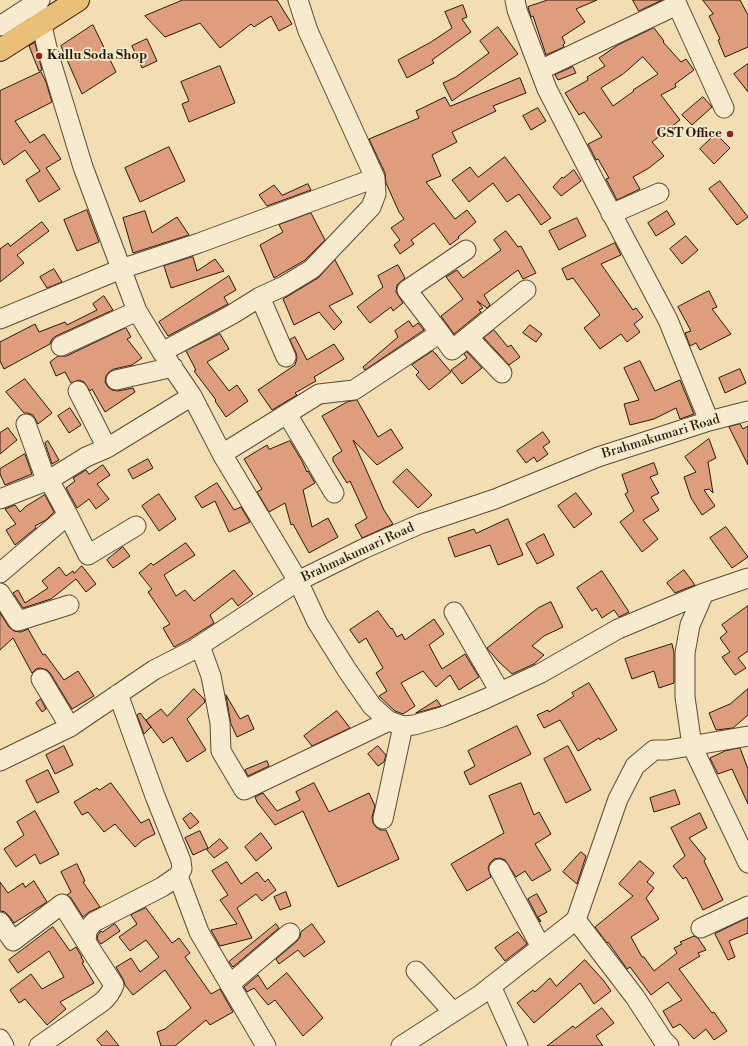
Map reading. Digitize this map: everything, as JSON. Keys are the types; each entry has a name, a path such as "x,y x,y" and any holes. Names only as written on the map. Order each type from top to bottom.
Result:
{"main road":[{"path":"0,34 43,8 78,0"},
{"path":"0,50 43,8"}],"street":[{"path":"162,352 260,297 284,286 312,269 371,207 376,194 375,178 308,31 298,0"},
{"path":"514,0 547,89 611,214 668,320 709,421"},
{"path":"540,70 676,2 724,108"},
{"path":"0,26 43,8 48,52 83,166 138,311 162,352 192,396 222,454 298,581 317,622 372,706 396,723 414,725 442,717 541,673 618,629 704,593 748,578"},
{"path":"0,319 121,269 199,243 375,178"},
{"path":"611,214 659,193"},
{"path":"466,250 407,290 452,350 526,290"},
{"path":"260,297 286,357"},
{"path":"61,346 138,311"},
{"path":"222,454 319,394 354,390 440,333"},
{"path":"468,337 502,373"},
{"path":"116,380 173,368"},
{"path":"78,392 107,448"},
{"path":"0,499 47,480 86,457 107,448 192,396"},
{"name":"Brahmakumari Road","path":"0,761 70,727 154,670 200,646 298,581 349,555 420,524 495,499 598,457 709,421 748,411"},
{"path":"287,414 334,493"},
{"path":"26,424 47,480 68,515 88,555 136,526"},
{"path":"0,573 68,515"},
{"path":"0,593 18,621 69,605"},
{"path":"704,593 690,625 685,653 685,697 692,746 748,863"},
{"path":"454,612 500,692"},
{"path":"200,646 211,676 220,723 222,752 244,790 396,723"},
{"path":"41,679 70,727"},
{"path":"86,942 87,930 94,922 162,887 178,876 182,868 181,861 155,796 118,694"},
{"path":"384,819 396,723"},
{"path":"404,1045 491,986 576,920 618,799 635,766 654,750 667,750 748,736"},
{"path":"499,869 541,947"},
{"path":"178,876 199,932 266,1046"},
{"path":"0,922 13,941 62,904 114,985 109,997 40,1046"},
{"path":"701,928 748,906"},
{"path":"576,920 635,997 663,1040 669,1046"},
{"path":"230,984 290,933"},
{"path":"416,971 453,1012"},
{"path":"491,986 518,1046"},
{"path":"0,1039 4,1046"}],"building":[{"path":"183,0 277,0 292,24 279,31 271,16 254,27 251,24 220,48 200,23 165,37 145,16"},
{"path":"548,0 597,0 576,9 585,22 562,37 565,43 563,45 564,47 546,55 533,16 531,17 528,7"},
{"path":"633,0 662,0 639,11"},
{"path":"703,0 740,0 748,15 748,47 725,57 718,40 720,39 709,16 713,14"},
{"path":"463,5 467,17 462,19 471,32 432,60 434,63 407,78 398,60 431,42 452,28 445,12"},
{"path":"93,25 116,72 82,94 61,46"},
{"path":"498,27 518,54 452,101 443,83 456,77 489,53 480,41"},
{"path":"654,28 664,41 663,42 681,62 686,59 694,70 675,84 676,87 661,95 680,120 652,142 664,156 649,168 633,177 640,189 617,200 606,179 609,178 598,159 596,160 588,144 602,137 584,112 579,115 565,93 588,80 587,77 605,66 599,58 618,45","holes":["643,57 658,74 633,90 634,91 613,106 601,88 623,74"]},
{"path":"147,39 157,61 142,68 132,46"},
{"path":"35,43 42,70 39,71 29,46"},
{"path":"748,64 748,92 734,74"},
{"path":"220,66 235,103 189,122 182,104 189,101 181,82"},
{"path":"573,67 576,73 558,80 555,75"},
{"path":"41,72 46,82 52,102 15,121 30,143 44,134 61,159 46,168 60,189 39,202 26,180 40,171 25,150 4,165 0,158 0,91"},
{"path":"520,78 526,93 493,106 496,111 452,132 457,142 432,155 441,176 426,182 455,219 467,210 476,222 450,245 434,223 411,240 414,244 400,254 394,245 400,240 391,228 404,219 399,212 386,183 385,173 369,139 419,118 416,111 445,97 450,106"},
{"path":"703,97 712,107 692,125 682,115"},
{"path":"538,108 546,121 531,130 523,116"},
{"path":"716,134 730,148 714,164 700,149"},
{"path":"169,147 185,181 140,202 125,168"},
{"path":"505,157 551,218 541,225 519,194 507,202 493,183 469,202 452,180 470,167 478,177"},
{"path":"574,170 581,181 561,196 553,187 562,177 563,178"},
{"path":"720,181 748,217 737,225 709,189"},
{"path":"308,184 311,190 267,206 259,195 274,185 282,195"},
{"path":"87,210 99,242 77,251 64,220"},
{"path":"145,211 152,233 177,217 189,235 133,253 123,218"},
{"path":"667,211 675,224 656,236 648,223"},
{"path":"311,213 325,240 305,260 274,278 260,245 283,232 279,225"},
{"path":"577,218 586,236 559,250 549,231"},
{"path":"42,222 49,231 17,255 24,263 0,282 0,249 8,243 10,246"},
{"path":"506,231 518,247 521,246 536,273 523,279 518,270 484,295 490,305 487,308 477,301 483,308 479,310 481,312 454,334 441,316 463,299 446,277 457,270 463,278 501,250 494,240"},
{"path":"686,236 698,250 682,264 670,249"},
{"path":"615,243 621,255 601,264 633,310 636,308 643,317 634,324 640,332 627,342 621,334 600,349 584,328 600,315 573,278 567,280 562,269"},
{"path":"193,257 197,271 215,259 224,271 171,288 164,266"},
{"path":"335,260 353,294 329,306 342,322 334,330 319,312 294,325 283,299 318,278"},
{"path":"398,265 405,278 397,285 396,292 403,303 393,311 391,307 370,323 357,307 383,287 378,276"},
{"path":"54,269 62,282 47,288 40,277"},
{"path":"229,276 236,290 224,297 228,304 168,336 159,322"},
{"path":"709,291 717,307 712,309 731,334 700,350 696,343 690,346 685,333 691,331 678,307"},
{"path":"104,296 113,310 56,336 52,339 50,344 4,369 0,361 0,342 35,324 39,332 65,322 67,325 97,310 93,304"},
{"path":"409,321 413,327 418,323 424,330 365,370 363,367 398,337 395,331"},
{"path":"530,325 542,334 536,342 523,333"},
{"path":"126,328 131,337 127,339 142,358 132,365 114,369 109,372 106,376 105,382 112,390 118,391 133,388 135,392 105,412 92,389 90,391 84,382 79,380 71,383 65,372 56,376 50,362 58,356 66,356"},
{"path":"494,330 508,347 511,345 520,357 509,365 484,338"},
{"path":"220,334 229,349 207,362 229,391 237,385 248,401 226,417 215,401 216,400 194,371 196,370 186,351"},
{"path":"295,337 307,360 334,344 344,359 314,377 316,381 295,393 297,395 272,410 258,390 295,365 297,358 296,353 290,340"},
{"path":"433,351 451,372 429,390 416,375 419,372 412,365"},
{"path":"467,352 482,368 462,384 451,370 467,358 464,354"},
{"path":"640,361 655,391 680,380 694,414 680,419 676,408 654,419 630,425 624,404 639,400 624,368"},
{"path":"740,369 746,383 725,393 719,378"},
{"path":"25,379 52,413 38,424 33,415 24,413 6,392"},
{"path":"357,400 378,437 391,429 403,448 377,465 353,440 384,510 393,524 362,538 355,525 367,518 350,481 347,483 333,461 333,457 342,451 322,416 347,402"},
{"path":"70,408 81,425 69,433 58,416"},
{"path":"740,424 743,429 748,426 748,465 729,427"},
{"path":"8,428 17,440 0,454 0,433"},
{"path":"543,432 550,442 543,447 548,454 537,462 534,457 526,463 517,451"},
{"path":"709,439 716,458 708,462 713,493 709,489 704,490 715,506 702,515 691,498 684,477 696,472 685,457"},
{"path":"48,441 59,460 52,464 45,443"},
{"path":"290,441 307,472 308,471 315,483 303,490 312,527 328,518 338,537 309,553 293,524 291,525 285,503 269,512 257,492 262,489 244,459 267,445 269,449"},
{"path":"25,454 32,474 5,485 0,474 0,469"},
{"path":"148,459 153,468 133,479 128,470"},
{"path":"654,463 658,474 650,477 659,493 651,497 659,510 643,520 658,539 642,552 620,522 634,511 625,494 628,492 622,475"},
{"path":"103,465 110,475 97,484 109,499 96,509 89,499 77,508 66,488 75,481 73,478 86,470 89,474"},
{"path":"407,469 432,495 418,508 393,482"},
{"path":"217,483 234,510 241,507 250,522 229,532 215,501 202,508 195,497"},
{"path":"576,493 592,514 574,528 558,506"},
{"path":"159,494 176,519 159,531 142,506"},
{"path":"45,495 54,512 46,520 35,526 36,528 15,545 6,530 16,524 5,509 15,505 20,512 25,507"},
{"path":"508,519 523,555 498,565 490,545 455,557 448,538 474,529 476,533"},
{"path":"726,527 748,557 732,568 710,538"},
{"path":"544,534 554,555 537,564 526,544"},
{"path":"186,543 195,555 164,575 176,596 185,590 194,601 234,570 253,594 238,606 232,598 210,615 214,623 174,647 163,628 170,624 148,592 152,589 139,573 151,563 153,565"},
{"path":"123,547 130,556 113,568 107,560"},
{"path":"82,566 96,584 86,592 76,579 51,599 23,608 13,593 18,590 25,603 48,588 42,581 59,567 66,576 73,571 74,573"},
{"path":"684,570 695,585 675,593 667,583"},
{"path":"602,571 629,612 619,617 614,610 602,618 596,608 592,611 577,588"},
{"path":"551,602 563,627 544,636 532,646 544,655 534,664 512,674 487,648 538,608"},
{"path":"748,606 748,651 738,658 746,668 735,675 722,657 730,652 720,638 727,632 722,625"},
{"path":"378,611 391,629 392,628 397,637 402,634 405,640 434,619 444,634 429,645 442,669 465,654 479,677 459,690 450,675 436,687 423,671 401,683 415,706 403,714 395,711 379,696 387,691 376,673 383,668 366,638 359,643 350,630"},
{"path":"0,613 9,627 14,631 21,632 28,629 43,655 45,654 64,680 78,671 94,696 72,709 47,670 40,668 36,669 32,673 13,638 0,650"},
{"path":"672,644 674,652 674,683 659,688 654,671 632,679 625,659"},
{"path":"589,683 617,730 600,740 599,738 578,751 560,720 544,728 537,715 548,710 549,712 574,696 572,693"},
{"path":"194,689 205,702 187,719 206,750 187,762 172,737 163,743 146,720 161,709 167,716"},
{"path":"748,689 748,715 733,728 716,730 709,713 730,704"},
{"path":"226,695 240,719 248,715 254,729 237,737 231,724"},
{"path":"41,699 46,709 42,712 36,703"},
{"path":"437,700 441,706 416,713"},
{"path":"337,711 350,728 312,746 304,736"},
{"path":"140,713 151,727 144,734 137,715"},
{"path":"517,726 531,754 470,785 464,772 475,766 468,751"},
{"path":"64,746 73,765 55,774 46,755"},
{"path":"378,746 386,755 384,762 378,766 368,754"},
{"path":"568,746 591,790 566,803 544,759"},
{"path":"740,748 748,769 748,804 732,769 718,774 710,758 725,751"},
{"path":"267,761 269,766 248,776 245,770"},
{"path":"48,770 59,792 37,803 26,781"},
{"path":"111,783 141,823 149,819 155,834 143,840 135,847 115,824 104,832 88,812 82,815 74,802 97,788 99,790"},
{"path":"314,783 329,812 369,793 375,806 372,817 373,823 380,830 386,830 399,859 338,887 303,811 275,825 257,802 255,797 263,793 277,811 300,800 296,792"},
{"path":"521,783 534,815 539,812 551,834 535,844 551,870 532,881 525,871 516,877 505,860 500,858 494,859 488,868 491,877 467,891 451,864 504,833 489,796"},
{"path":"675,790 680,804 654,812 650,798"},
{"path":"35,811 59,854 40,864 35,854 16,867 4,849 24,835 17,822"},
{"path":"191,813 199,822 190,829 183,819"},
{"path":"700,813 707,828 689,838 706,859 704,861 723,900 703,910 686,877 683,879 673,866 685,856 671,828"},
{"path":"200,831 208,848 193,855 185,838"},
{"path":"261,833 272,848 256,861 245,847"},
{"path":"220,839 228,848 214,858 207,850"},
{"path":"581,852 586,856 577,884 563,872"},
{"path":"640,861 654,873 647,882 654,888 646,898 659,919 631,937 642,957 644,957 654,971 677,953 674,948 682,944 680,942 694,936 698,938 706,950 698,953 700,956 679,969 712,1013 714,1012 727,1031 714,1040 706,1029 694,1039 680,1024 673,1028 663,1011 682,1000 668,982 651,995 630,967 627,969 608,942 607,943 595,927 633,896 619,884"},
{"path":"227,862 241,884 257,872 265,882 268,879 276,890 262,901 256,894 237,908 252,938 220,946 211,930 237,924 220,900 228,895 212,871"},
{"path":"77,864 85,881 83,882 100,907 89,912 83,917 71,898 67,895 71,892 61,872"},
{"path":"34,881 47,902 14,923 5,912 0,911 0,882 8,893 23,883 25,887"},
{"path":"286,892 291,906 280,910 274,897"},
{"path":"537,894 547,912 538,917 541,921 540,922 528,899"},
{"path":"146,908 172,943 179,938 190,953 185,957 211,994 220,989 233,1012 210,1025 206,1020 175,1046 161,1046 157,1032 165,1029 191,1008 165,970 133,995 125,985 116,967 131,958 140,972 159,957 146,940 130,951 119,937 137,924 131,915"},
{"path":"748,918 748,933 729,941 735,957 728,960 715,934"},
{"path":"115,924 120,931 101,944 97,939 98,935 101,931 102,932"},
{"path":"276,924 279,928 233,967 229,962"},
{"path":"312,924 325,942 304,957 298,950 279,964 276,959 297,941 301,932"},
{"path":"53,927 70,951 76,947 84,962 82,963 94,983 60,1002 66,1009 47,1025 25,999 19,1003 10,990 31,974 42,989 64,977 49,951 18,973 9,960"},
{"path":"518,932 527,944 505,961 495,948"},
{"path":"585,960 611,991 594,1004 580,983 534,1023 517,1003 533,990 535,992 550,978 556,986"},
{"path":"287,973 323,1018 303,1036 275,1000 268,1005 254,988 247,992 244,987 258,975 267,989"},
{"path":"602,1008 614,1023 596,1036 603,1046 547,1046 573,1026 575,1028"},
{"path":"107,1031 119,1046 102,1046 97,1040"}],"place":[{"name":"Kallu Soda Shop","path":"39,56"},
{"name":"GST Office","path":"730,134"}]}
